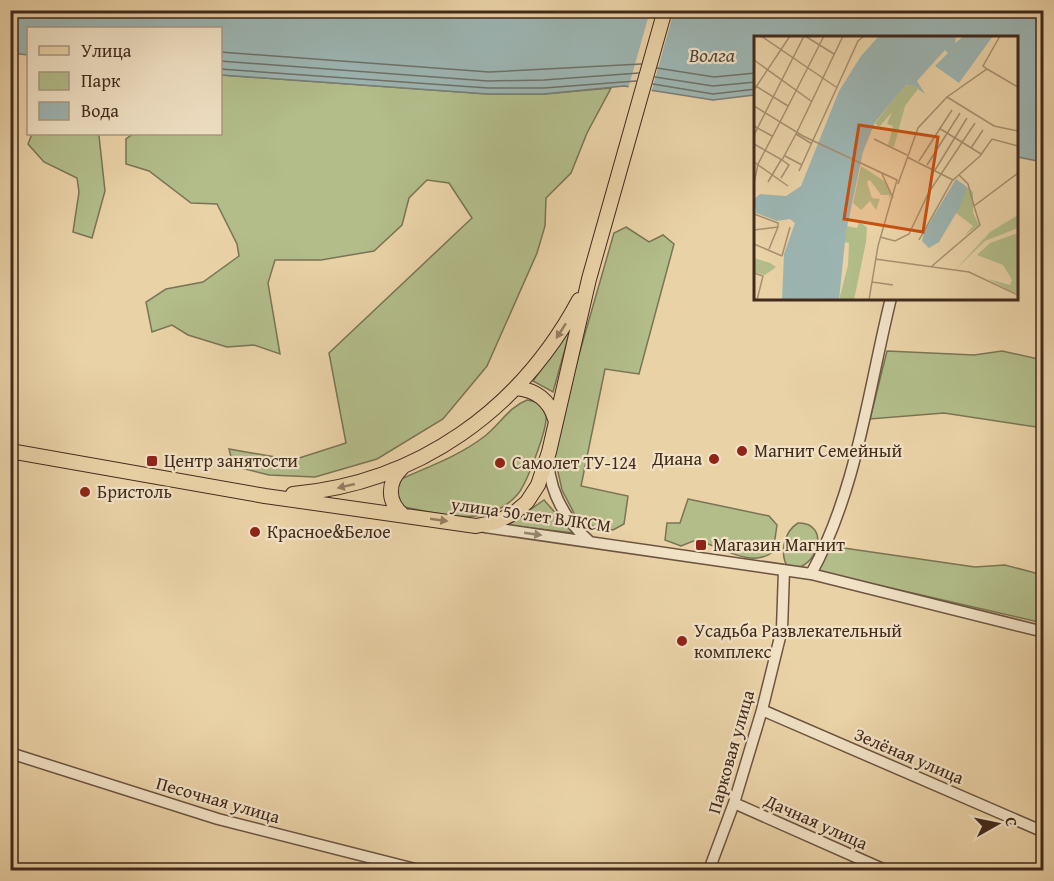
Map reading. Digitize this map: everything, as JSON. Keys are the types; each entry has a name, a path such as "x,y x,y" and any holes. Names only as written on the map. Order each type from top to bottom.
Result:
{"main road":[{"path":"476,525 504,519 524,505 538,485 549,452 589,279 665,10"},
{"path":"265,496 334,488 402,468 455,440 516,388 558,337 589,279"},
{"path":"516,388 528,390 541,397 551,409 555,419"},
{"name":"улица 50 лет ВЛКСМ","path":"10,451 265,496 476,525"},
{"path":"402,468 393,479 390,492 394,505 403,515"}],"street":[{"path":"811,574 829,541 848,480 891,300"},
{"path":"549,452 550,476 557,499 568,519 591,542"},
{"name":"улица 50 лет ВЛКСМ","path":"476,525 811,574 1044,632"},
{"name":"Парковая улица","path":"709,870 734,803 762,710 782,629 784,570"},
{"name":"Зелёная улица","path":"762,710 1044,832"},
{"name":"Песочная улица","path":"10,753 218,819 419,870"},
{"name":"Дачная улица","path":"734,803 885,870"}],"green space":[{"path":"222,75 488,94 544,94 611,88 587,133 571,173 546,198 545,226 537,253 487,366 443,419 377,459 315,477 269,475 233,466 229,449 293,460 346,443 329,353 472,218 449,183 427,180 409,198 402,225 374,251 321,260 275,260 268,283 280,354 254,345 227,347 188,335 172,325 152,332 146,302 166,289 203,282 239,256 237,244 217,204 191,203 149,171 126,164 126,139 132,135 222,135"},
{"path":"32,135 98,135 105,191 92,238 73,232 79,192 77,178 44,162 28,144"},
{"path":"626,227 649,242 663,235 674,244 639,374 605,369 581,486 628,496 624,524 613,530 586,525 575,515 562,490 554,454 559,424 614,233"},
{"path":"571,327 553,392 533,381"},
{"path":"887,351 974,355 1002,351 1043,360 1043,428 944,413 870,419"},
{"path":"527,400 542,407 546,417 545,424 530,470 521,490 511,501 490,513 469,516 446,515 403,507 396,493 401,479 475,443 515,407"},
{"path":"688,499 769,516 777,525 773,552 764,557 745,557 696,540 681,546 665,540 667,523 680,523"},
{"path":"544,500 573,533 508,525"},
{"path":"798,523 808,525 815,530 818,537 817,546 808,562 789,569 784,558 784,544 789,532"},
{"path":"830,546 975,567 1005,565 1043,575 1043,623 817,571"}],"water":[{"name":"Волга","path":"11,10 1043,11 1043,162 1018,157 1018,36 754,36 754,95 713,100 624,86 544,94 488,94 222,75 222,27 27,27 27,55 11,53"}],"pier":[{"path":"650,11 674,11 651,93 628,89"}],"place":[{"name":"Магнит Семейный","path":"742,451"},
{"name":"Диана","path":"714,459"},
{"name":"Центр занятости","path":"152,461"},
{"name":"Самолет ТУ-124","path":"500,463"},
{"name":"Бристоль","path":"85,492"},
{"name":"Красное&Белое","path":"255,532"},
{"name":"Магазин Магнит","path":"701,545"},
{"name":"Усадьба Развлекательный комплекс","path":"682,641"}]}
